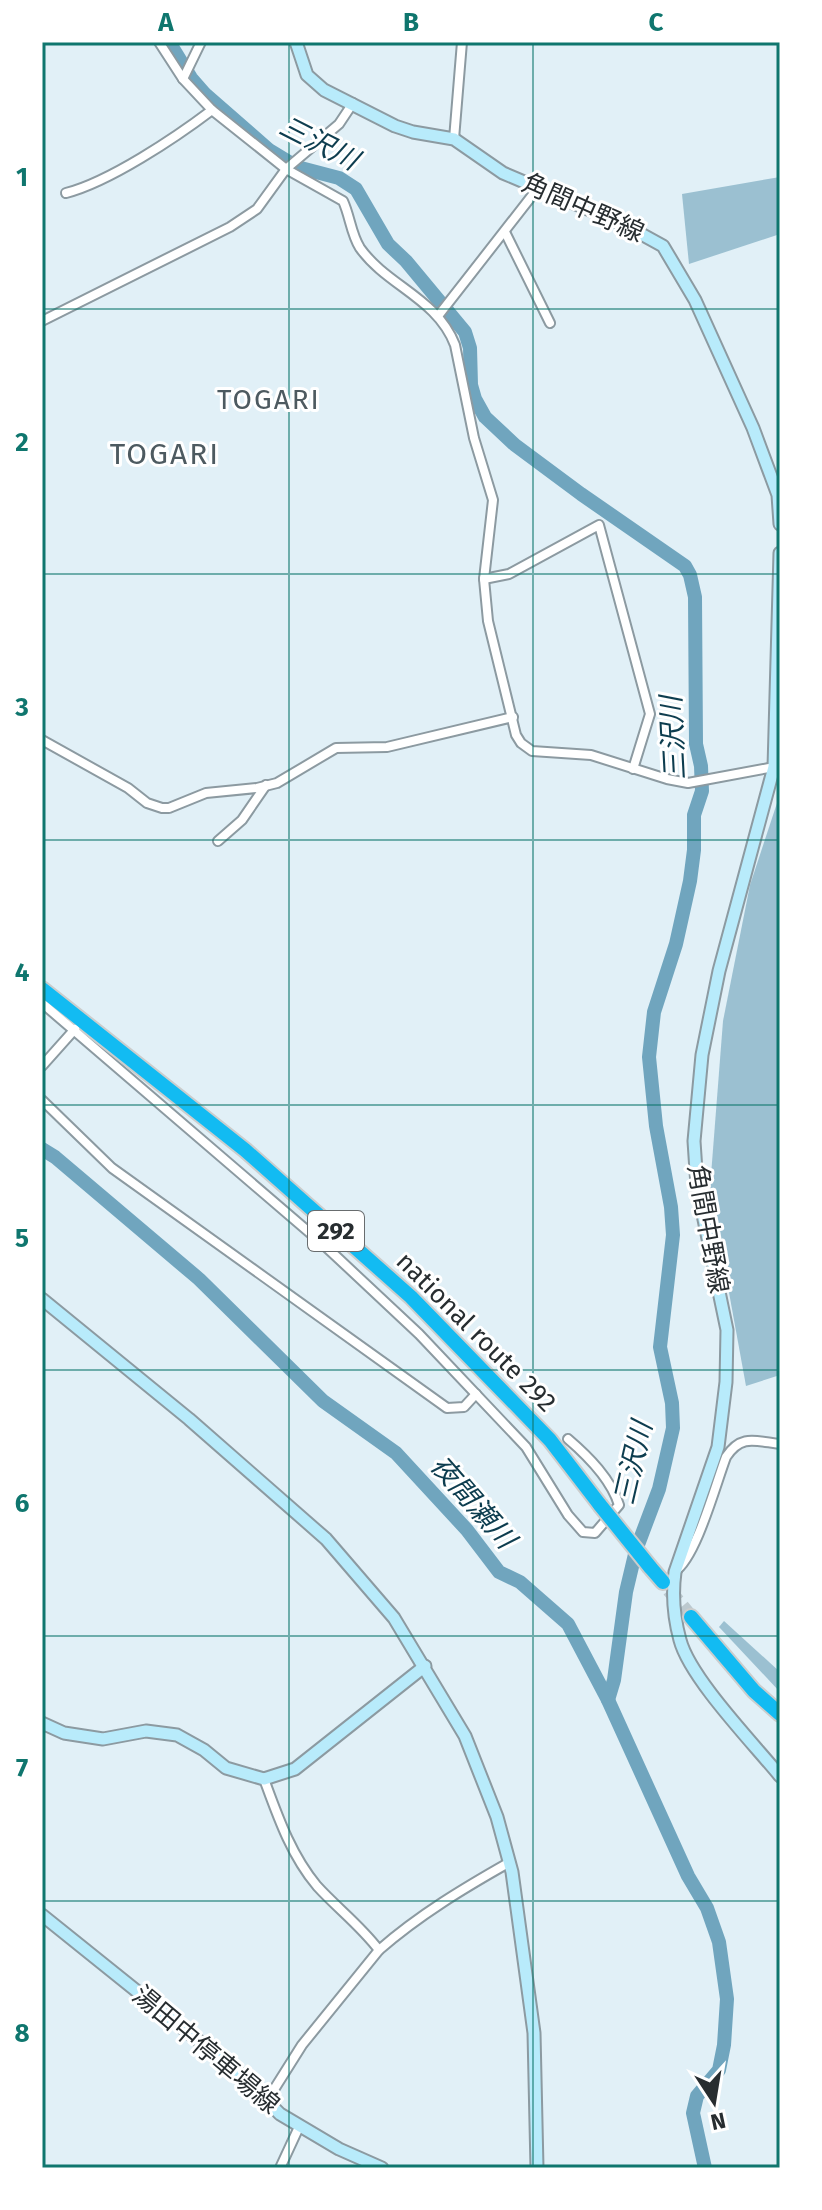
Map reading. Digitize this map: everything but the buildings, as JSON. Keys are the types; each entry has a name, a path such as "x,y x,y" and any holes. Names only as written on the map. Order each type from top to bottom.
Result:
{"highway":[{"name":"national route 292","path":"42,989 245,1150 411,1297 550,1440 650,1567 669,1577"},
{"path":"691,1617 754,1691 780,1714"}],"main road":[{"name":"角間中野線","path":"296,42 304,69 312,81 324,90 395,126 454,139 503,173 623,224 663,246 695,300 753,428 778,495 780,524"},
{"name":"角間中野線","path":"780,553 777,764 719,971 702,1055 694,1141 697,1186 727,1330 726,1382 718,1447 669,1577 680,1643 702,1682 780,1776"},
{"path":"42,1299 189,1419 326,1539 394,1618 465,1736 497,1817 510,1862 534,2033 537,2168"},
{"path":"42,1723 64,1733 103,1739 146,1731 177,1735 204,1750 226,1768 264,1779 295,1769 425,1666"},
{"name":"湯田中停車場線","path":"42,1915 240,2074 280,2114 339,2149 382,2168"}],"street":[{"path":"159,42 183,79 212,110 286,169 343,201 356,241 367,257 439,315 449,331 455,345 474,438 493,500 484,579 488,621 516,735 521,743 532,751 591,755 688,783 777,764"},
{"path":"183,79 201,42"},
{"path":"454,139 462,42"},
{"path":"42,321 230,227 257,209 286,169 339,124 353,103"},
{"path":"66,193 88,187 190,127 212,110"},
{"path":"439,315 538,188"},
{"path":"505,232 550,323"},
{"path":"484,579 509,574 599,525 650,714 633,769"},
{"path":"42,740 128,788 147,803 169,808 206,793 266,785 288,778 336,748 387,747 513,717"},
{"path":"218,841 242,820 266,785"},
{"path":"42,1003 324,1245 419,1334 526,1447 568,1515 583,1532 595,1533 619,1505 615,1493 589,1458 568,1439"},
{"path":"42,1066 75,1029"},
{"path":"42,1100 112,1168 447,1408 464,1407 476,1394"},
{"path":"669,1577 683,1566 696,1541 726,1457 734,1445 746,1440 780,1444"},
{"path":"264,1779 289,1845 318,1886 356,1921 379,1950"},
{"path":"268,2099 302,2045 379,1950 453,1895 510,1862"},
{"path":"280,2168 299,2127"}],"shaded area":[{"path":"780,177 780,234 689,264 682,194"},
{"path":"780,794 780,1375 746,1386 710,1188 723,1021 750,885"},
{"path":"724,1621 780,1672 780,1692 719,1627"}],"waterway":[{"name":"三沢川","path":"169,42 191,78 205,94 269,150 297,167 339,178 356,189 388,244 465,332 470,348 471,385 485,417 515,445 685,566 690,575 695,597 696,744 702,791 694,815 690,881 676,944 654,1012 649,1057 673,1235 660,1347 672,1403 673,1428 659,1489 636,1550 608,1700"},
{"name":"夜間瀬川","path":"42,1149 199,1279 323,1401 396,1453 467,1530 499,1572 520,1582 568,1624 608,1700 688,1876 707,1908 719,1942 727,1999 724,2045 719,2070 697,2096 693,2113 705,2168"}],"tunnel":[{"path":"669,1590 691,1617"}],"district":[{"name":"TOGARI","path":"269,399"},
{"name":"TOGARI","path":"165,454"}]}
